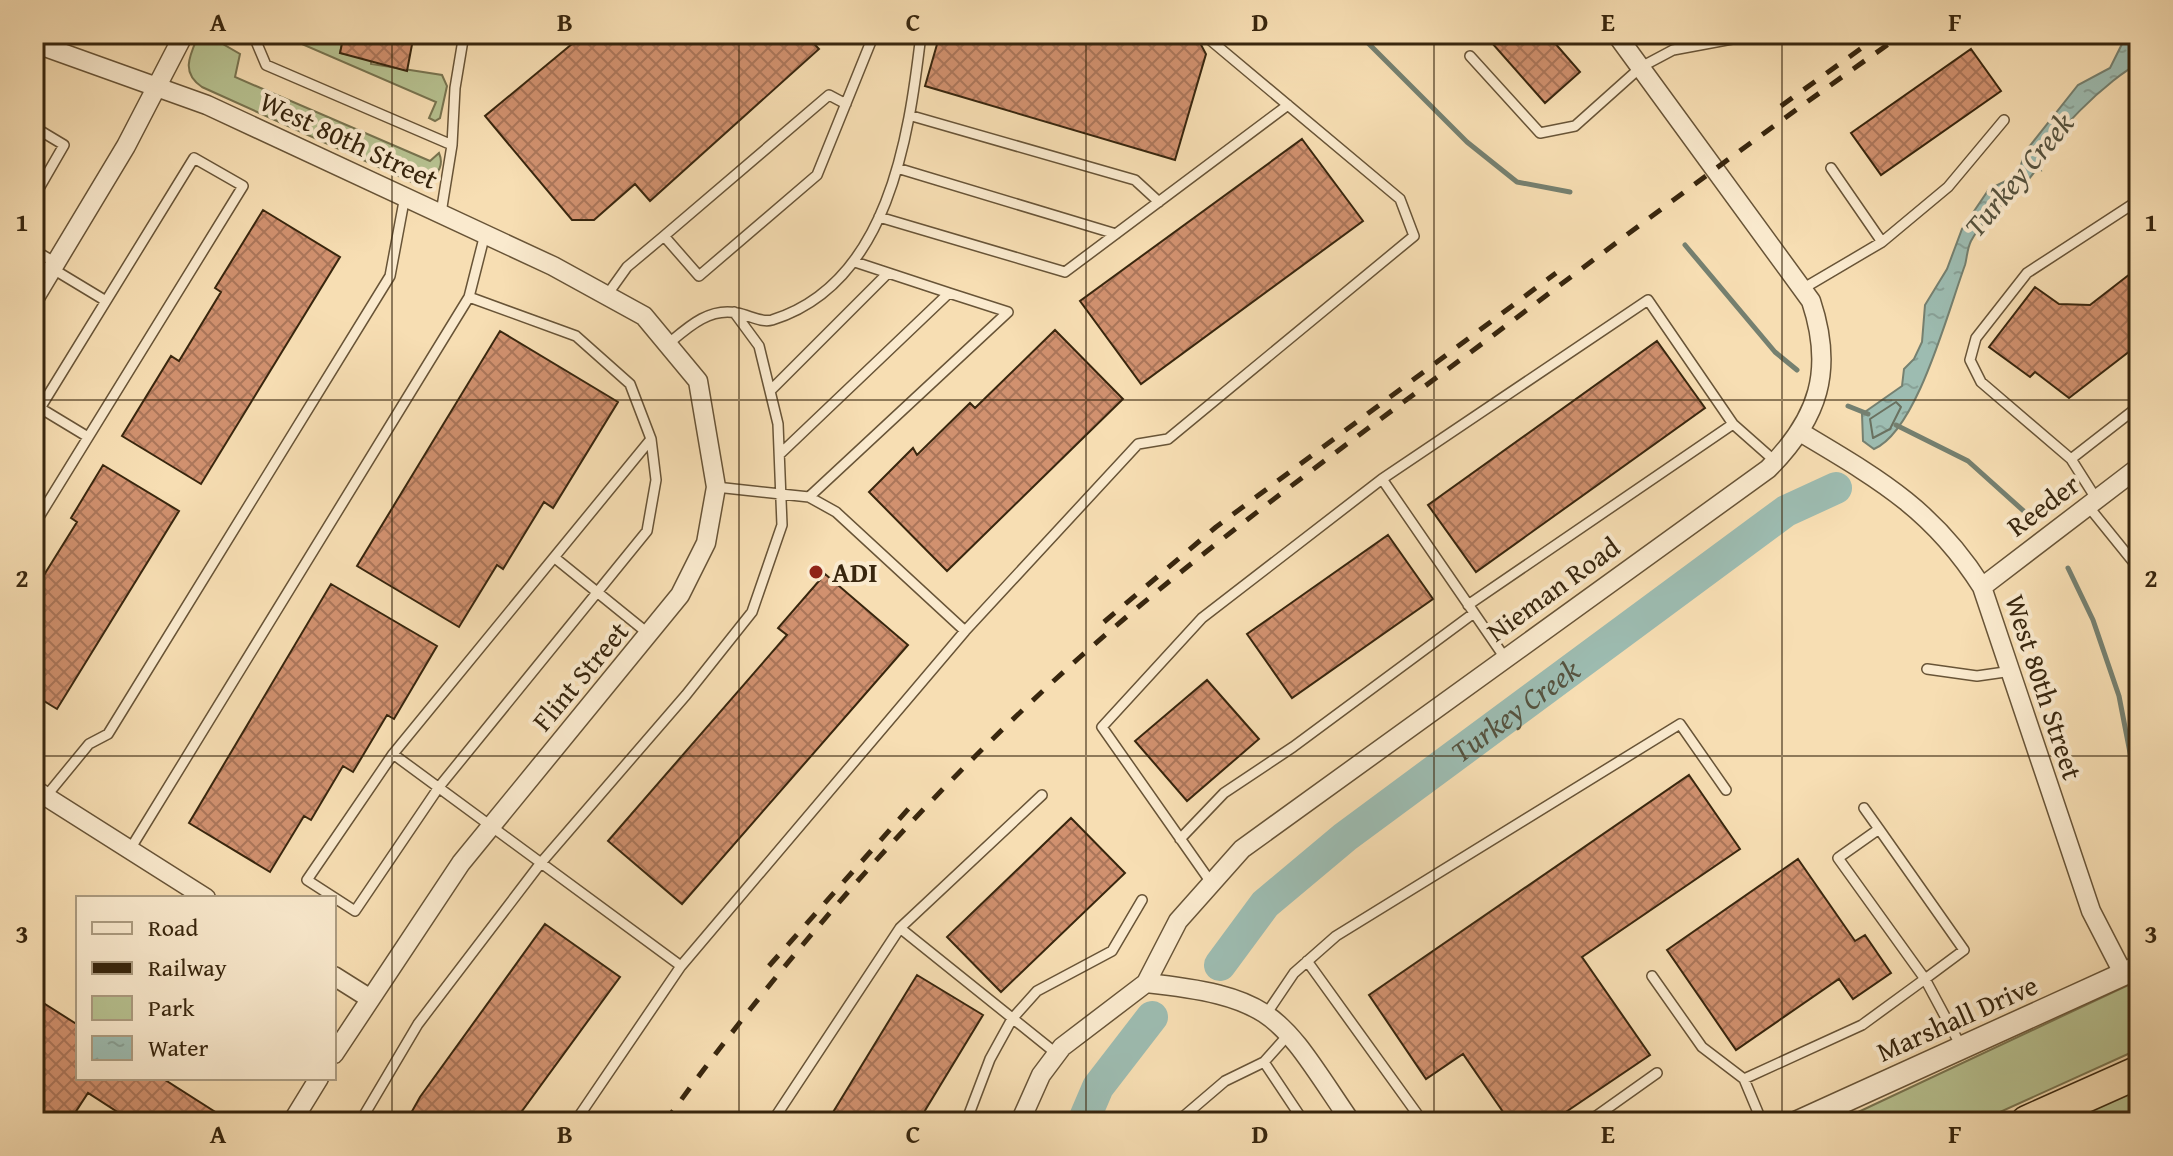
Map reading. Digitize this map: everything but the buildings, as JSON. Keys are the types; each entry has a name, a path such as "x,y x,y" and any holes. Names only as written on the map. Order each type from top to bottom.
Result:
{"highway":[{"path":"2027,1122 2139,1072"}],"street":[{"path":"34,299 159,86 184,34"},
{"name":"Nieman Road","path":"1020,1122 1041,1075 1057,1054 1088,1025 1146,983 1178,921 1210,881 1278,820 1776,462 1800,432 1818,398 1822,365 1820,327 1804,288 1616,34"},
{"name":"West 80th Street","path":"34,43 159,86 405,196 630,308"},
{"name":"Flint Street","path":"336,1051 369,998 490,827 680,595 706,543 716,487 698,381 644,316 630,308"},
{"name":"West 80th Street","path":"1800,432 1849,461 1923,512 1958,549 1982,587 2091,911 2132,971"},
{"name":"Reeder","path":"1982,587 2139,467"},
{"path":"38,799 203,896"},
{"name":"Marshall Drive","path":"1798,1122 2132,971"},
{"path":"336,977 369,998"},
{"path":"1146,983 1230,995 1267,1013 1290,1033 1351,1122"},
{"path":"292,1122 318,1080"}],"lane":[{"path":"257,34 255,39 266,65 452,145"},
{"path":"441,213 464,34"},
{"path":"664,236 699,276 817,175 874,34"},
{"path":"668,344 698,319 734,312 767,321 803,310 855,262 879,217 897,168 912,116 921,34"},
{"path":"575,1122 681,966 965,631 1138,444 1168,439 1414,236 1400,199 1203,34"},
{"path":"1699,34 1707,44"},
{"path":"1470,56 1540,133 1575,126 1641,67 1673,50 1759,34"},
{"path":"607,295 627,267 829,95 846,104"},
{"path":"879,217 1065,272 1288,105"},
{"path":"912,116 1135,180 1159,202"},
{"path":"1804,288 1882,242 1948,187 2004,120"},
{"path":"34,127 64,145 35,192"},
{"path":"34,418 194,158 243,186 34,525"},
{"path":"897,168 1116,234"},
{"path":"1831,168 1882,242"},
{"path":"38,799 89,744 108,734 390,276 405,196"},
{"path":"2139,200 2027,273 1976,338 1970,360 1981,382 2071,459 2092,503 2139,569"},
{"path":"129,851 469,297 485,234"},
{"path":"34,250 106,301"},
{"path":"809,497 1008,312 855,262"},
{"path":"770,391 888,273"},
{"path":"780,454 949,293"},
{"path":"336,899 355,911 439,787 647,531 656,480 651,439 630,384 576,336 469,297"},
{"path":"1210,881 1102,727 1202,618 1382,479 1648,300 1733,424 1776,462"},
{"path":"360,1122 418,1024 540,864 686,695 752,612 782,525 780,454 778,424 759,346 734,312"},
{"path":"2071,459 2139,406"},
{"path":"40,408 88,437"},
{"path":"1180,839 1224,793 1293,747 1471,609 1733,424"},
{"path":"332,896 307,880 393,754 651,439"},
{"path":"1382,479 1505,658"},
{"path":"716,487 809,497 836,512 965,631"},
{"path":"555,558 650,635"},
{"path":"1927,669 1977,676 2012,671"},
{"path":"1267,1013 1294,973 1336,936 1680,724 1726,790"},
{"path":"393,754 681,966"},
{"path":"772,1122 900,928 1042,795"},
{"path":"1744,1079 1862,1025 1964,950 1864,808"},
{"path":"1879,829 1838,858 1925,979 1962,1048"},
{"path":"966,1122 990,1059 1012,1019 1037,991 1112,951 1142,900"},
{"path":"900,928 1057,1054"},
{"path":"1307,961 1423,1122"},
{"path":"1652,976 1702,1047 1744,1079 1762,1122"},
{"path":"1177,1122 1225,1081 1264,1062 1290,1033"},
{"path":"1264,1062 1304,1122"},
{"path":"1588,1122 1657,1073"}],"green space":[{"path":"199,34 227,34 223,44 240,54 235,77 430,161 439,153 439,170 431,179 414,183 202,87 189,69 190,56"},
{"path":"290,34 311,34 311,39 342,44 340,53 371,59 371,64 442,75 447,86 440,118 435,121 429,118 436,102 288,38"},
{"path":"2139,980 2139,1049 1978,1122 1837,1122"},
{"path":"2139,1072 2139,1122 2040,1122"}],"water":[{"path":"2133,34 2139,34 2139,64 2113,81 2064,127 2043,158 2041,170 2037,168 1971,241 1940,339 1917,395 1890,438 1874,449 1863,441 1862,414 1902,386 1904,369 1914,359 1922,342 1925,305 1947,269 1962,229 1989,189 2012,178 2020,168 2025,152 2078,85 2110,68 2123,42"}],"waterway":[{"path":"1359,34 1467,142 1517,182 1570,192"},
{"path":"1685,245 1775,352 1797,370"},
{"path":"1848,406 1868,414"},
{"path":"1896,425 1968,461 2027,514"},
{"name":"Turkey Creek","path":"1220,965 1265,904 1345,837 1786,511 1836,488"},
{"path":"2068,568 2093,620 2119,696 2139,799"},
{"name":"Turkey Creek","path":"1083,1122 1098,1087 1152,1017"}],"railway":[{"path":"1781,106 1881,34"},
{"path":"665,1122 760,998 860,878 967,765 1080,657 1280,494 1694,185 1903,34"},
{"path":"1104,622 1216,527 1556,273"},
{"path":"769,966 910,807"}],"place":[{"name":"ADI","path":"816,572"}]}
